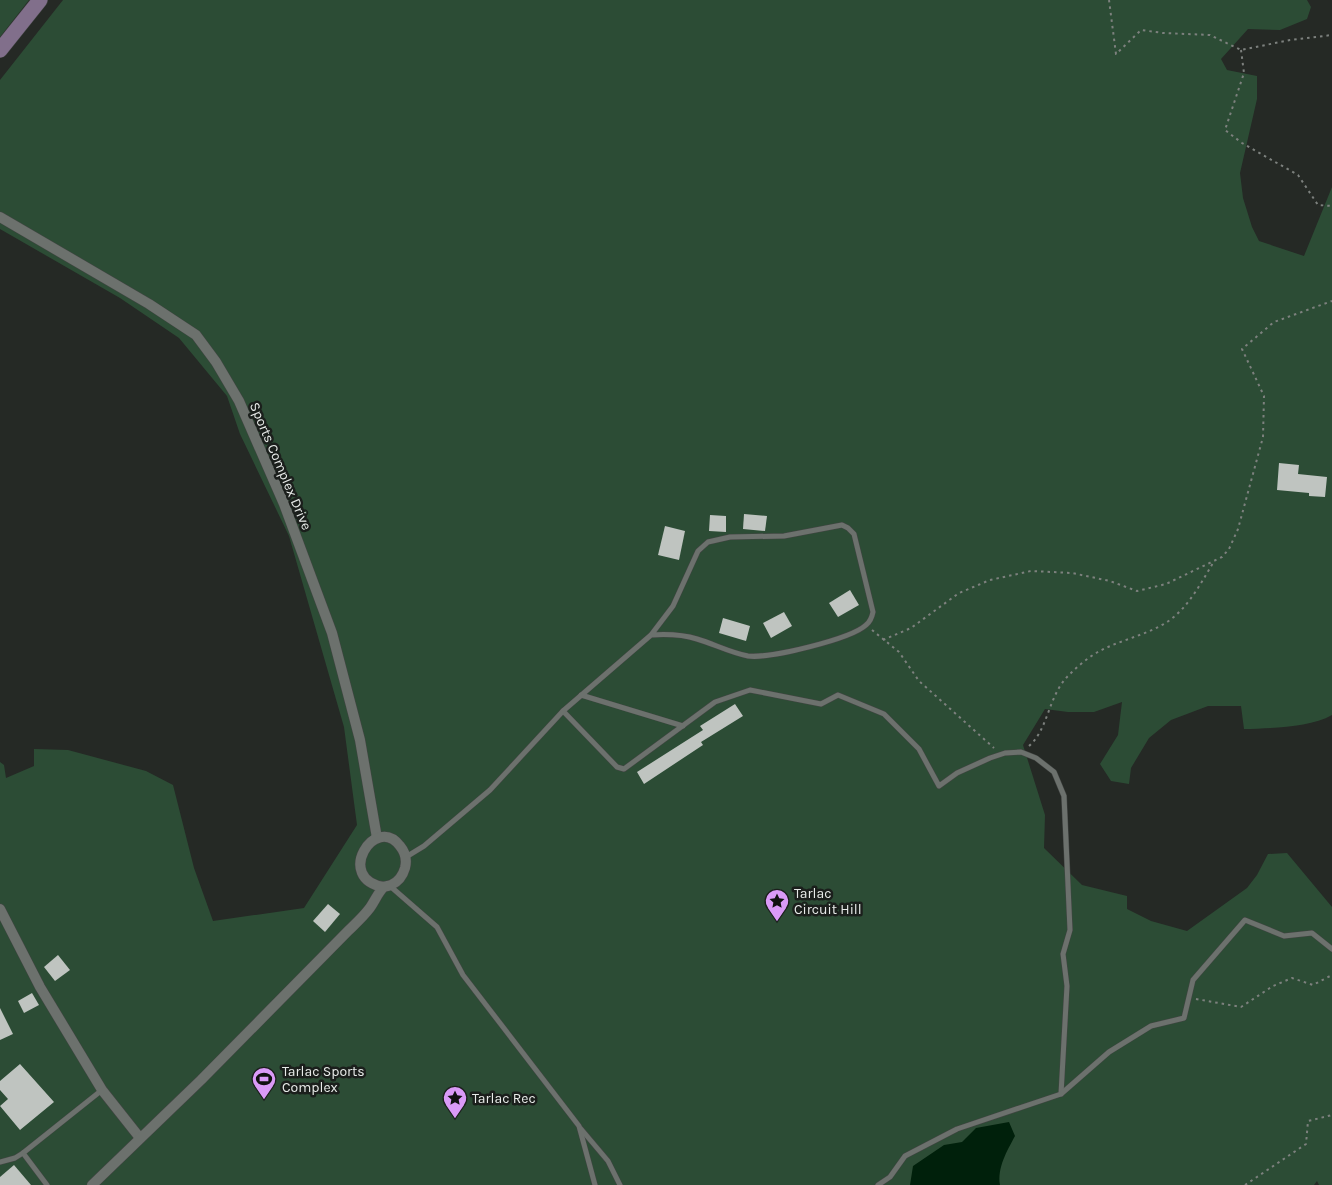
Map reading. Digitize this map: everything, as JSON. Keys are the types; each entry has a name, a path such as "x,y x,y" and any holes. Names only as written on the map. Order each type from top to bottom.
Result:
{"main road":[{"path":"0,50 40,0"}],"street":[{"name":"Sports Complex Drive","path":"0,217 148,304 196,335 216,362 240,401 280,496 332,632 360,740 377,838"},
{"path":"92,1185 201,1080 369,910 387,886 401,877 406,864 406,857 403,851 395,841 389,838 377,838 362,853 360,867 366,879 371,883 387,886"},
{"path":"0,909 40,987 102,1090 140,1138"}],"lane":[{"path":"406,857 424,846 490,790 563,711 651,635 673,606 698,551 708,542 730,537 784,536 842,525 854,534 873,612 866,626 840,638 773,655 749,656 675,634 651,635"},
{"path":"563,711 622,769 715,702 750,690 821,704 838,695 884,714 919,749 939,786 957,773 1005,753 1021,752 1036,758 1054,772 1064,796 1070,930 1063,954 1068,986 1061,1094"},
{"path":"581,695 683,726"},
{"path":"387,886 437,927 463,975 608,1161 620,1185"},
{"path":"878,1185 890,1176 905,1156 957,1129 1061,1094 1109,1052 1151,1026 1184,1018 1193,980 1245,920 1284,936 1312,933 1332,949"},
{"path":"0,1162 15,1158 23,1153 102,1090"},
{"path":"579,1126 595,1185"},
{"path":"23,1153 47,1185"}],"path":[{"path":"1109,0 1116,54 1141,30 1210,35 1241,50 1290,40 1332,35"},
{"path":"1241,50 1244,73 1224,130 1242,143 1298,175 1318,205 1332,206"},
{"path":"883,640 911,628 960,593 990,580 1031,571 1072,574 1110,581 1137,591 1166,584 1222,557 1229,549 1238,529 1263,437 1264,396 1242,349 1274,322 1318,304 1332,301"},
{"path":"1021,752 1034,741 1044,724 1054,695 1068,675 1091,656 1146,633 1170,620 1192,597 1215,561"},
{"path":"866,626 899,652 919,681 992,746 1005,753"},
{"path":"1189,997 1241,1007 1273,986 1292,978 1313,985 1332,975"},
{"path":"1245,1185 1306,1144 1308,1121 1332,1115"}],"shaded area":[{"path":"0,0 29,0 0,37"},
{"path":"63,0 1307,0 1311,7 1307,19 1280,30 1248,29 1221,59 1227,70 1257,76 1257,99 1240,173 1243,198 1252,227 1259,241 1304,256 1332,187 1332,715 1301,725 1244,729 1241,706 1208,706 1171,720 1149,738 1131,768 1129,784 1111,781 1100,764 1118,735 1122,702 1094,712 1068,712 1045,709 1023,745 1045,815 1044,848 1082,885 1127,896 1127,909 1151,921 1187,931 1247,888 1257,875 1268,854 1287,853 1332,907 1332,1185 1319,1185 1317,1181 1314,1185 0,1185 0,762 4,765 6,778 34,766 34,749 68,750 146,771 173,785 194,868 213,921 304,908 357,825 344,727 289,536 240,434 227,396 179,338 120,298 0,229 0,80"},
{"path":"1009,1122 1015,1136 1001,1166 1000,1185 910,1185 913,1166 944,1145 962,1142 976,1128"}],"building":[{"path":"1279,463 1299,465 1298,474 1327,477 1325,497 1309,496 1309,493 1277,490"},
{"path":"744,514 767,516 765,531 743,529"},
{"path":"710,515 726,516 726,532 709,531"},
{"path":"665,526 685,531 679,560 658,555"},
{"path":"850,590 859,605 838,617 829,603"},
{"path":"784,612 792,626 771,638 763,623"},
{"path":"723,618 750,626 746,641 719,633"},
{"path":"735,704 743,716 701,742 703,745 644,784 637,772 703,730 700,726"},
{"path":"328,904 340,914 325,932 313,921"},
{"path":"58,955 70,970 55,981 44,967"},
{"path":"32,993 39,1005 24,1013 18,1001"},
{"path":"0,1008 13,1034 0,1040"},
{"path":"20,1064 54,1102 20,1130 0,1106 8,1099 0,1090 0,1081"},
{"path":"14,1165 31,1185 0,1185 0,1177"}],"place":[{"name":"Tarlac Circuit Hill","path":"777,922"},
{"name":"Tarlac Sports Complex","path":"264,1100"},
{"name":"Tarlac Rec","path":"455,1119"}]}
